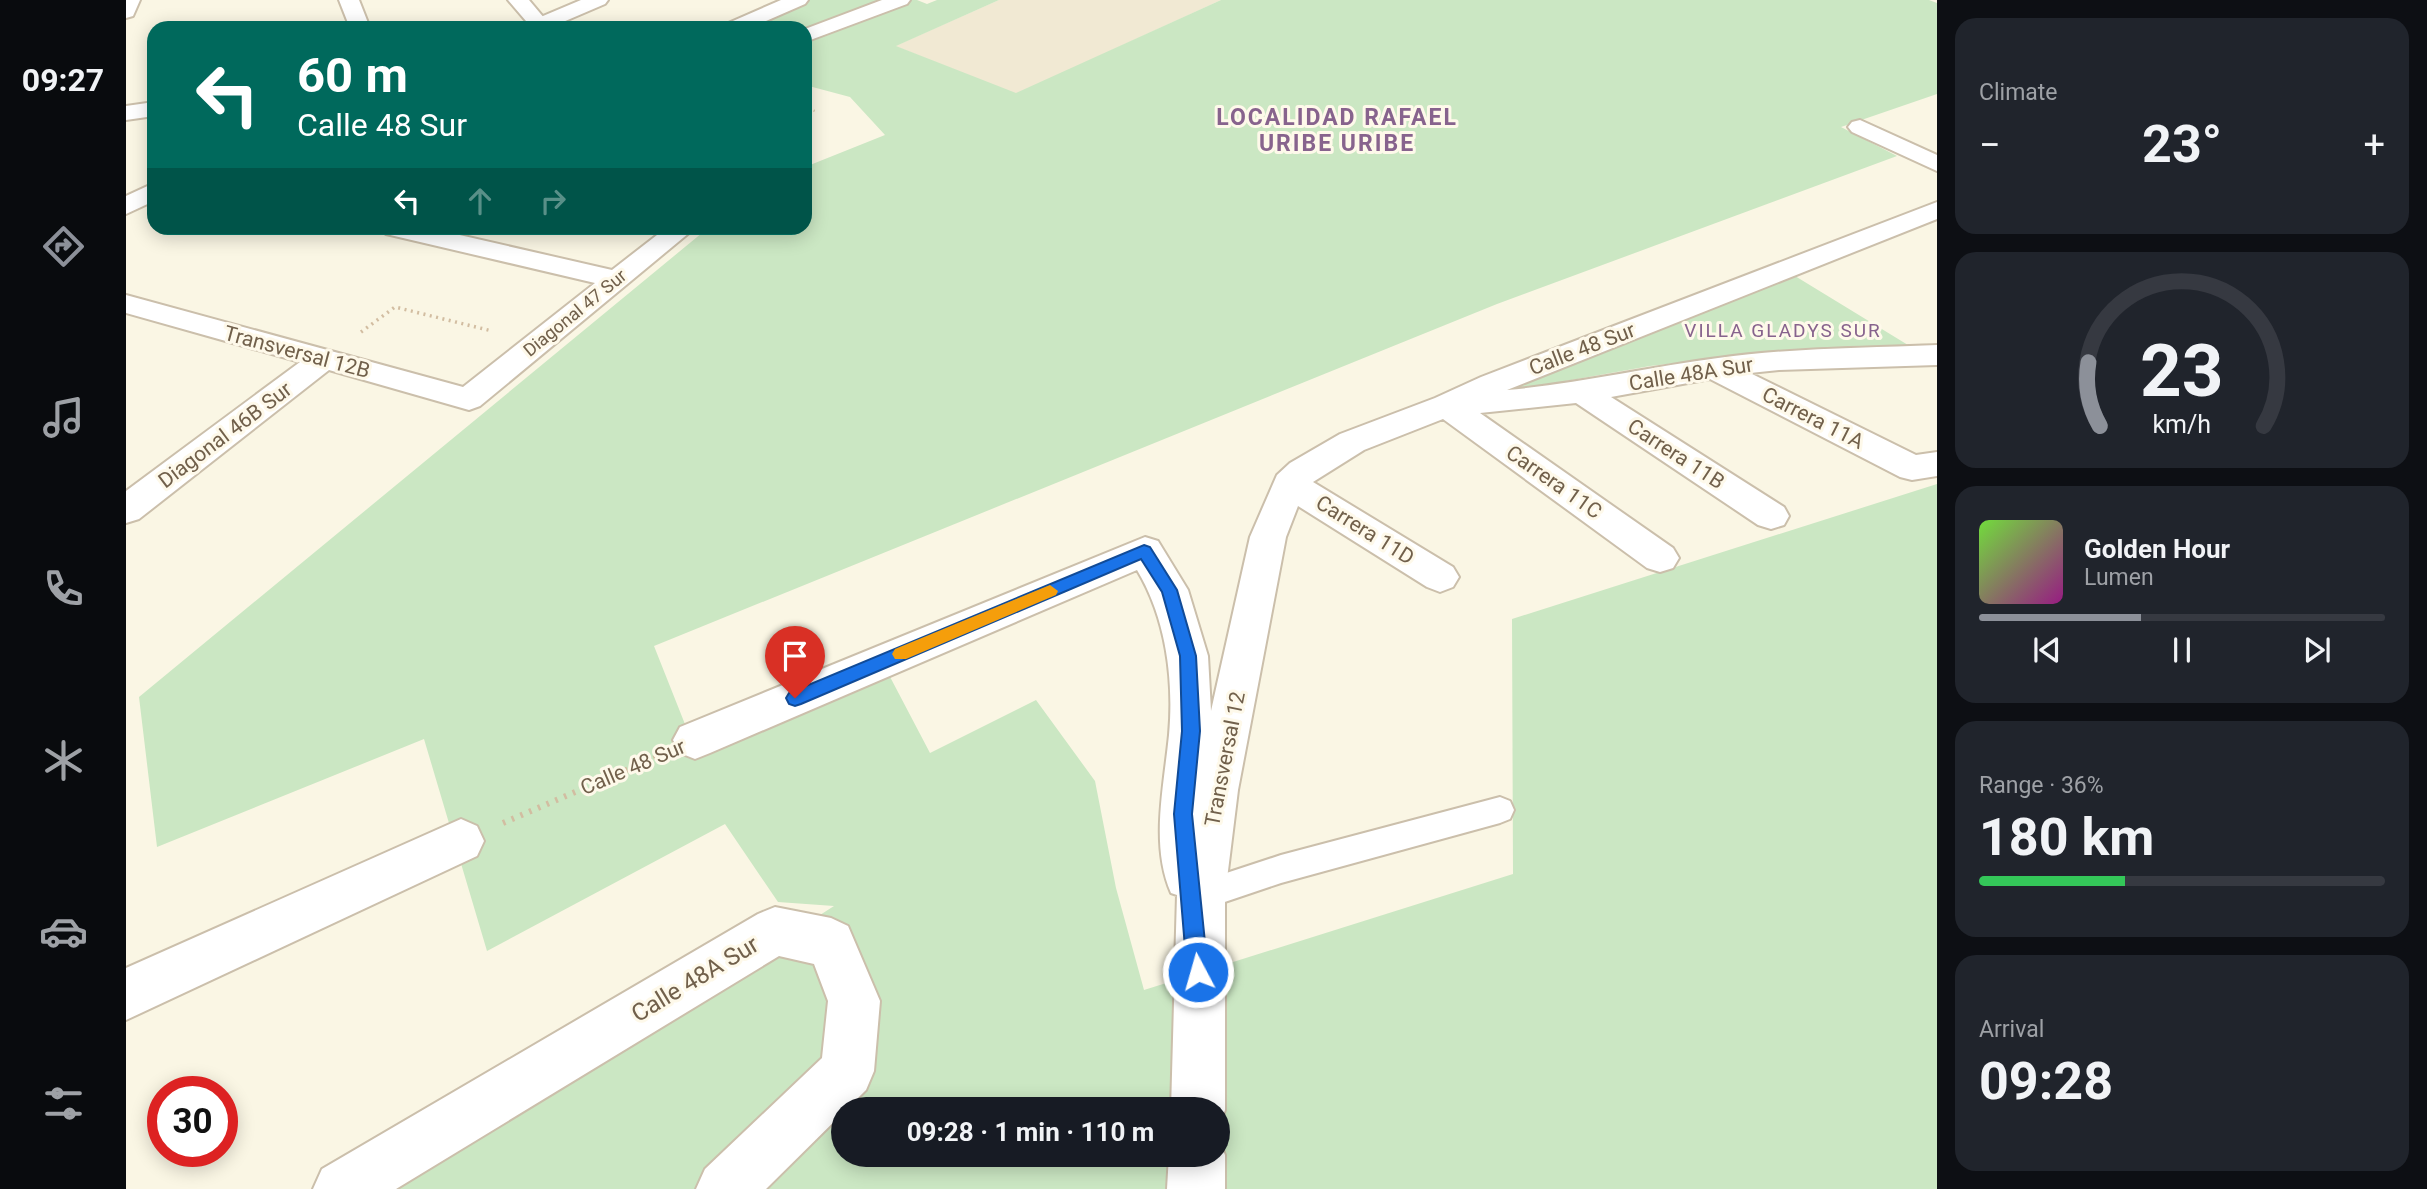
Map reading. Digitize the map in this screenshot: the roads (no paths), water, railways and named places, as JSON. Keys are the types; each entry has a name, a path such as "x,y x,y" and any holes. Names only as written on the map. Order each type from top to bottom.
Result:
{"street":[{"path":"126,12 130,0"},
{"path":"349,0 357,21"},
{"path":"518,0 533,21"},
{"path":"548,21 598,0"},
{"path":"749,21 798,0"},
{"path":"812,33 900,0"},
{"path":"126,113 147,110"},
{"path":"1860,127 1937,164"},
{"path":"126,206 147,195"},
{"name":"Calle 48 Sur","path":"1289,484 1302,472 1352,442 1447,406 1492,384 1937,210"},
{"path":"426,235 617,279"},
{"name":"Diagonal 47 Sur","path":"469,399 673,235"},
{"name":"Transversal 12B","path":"126,304 469,399"},
{"name":"Calle 48A Sur","path":"1447,406 1581,392 1714,368 1779,360 1937,355"},
{"name":"Diagonal 46B Sur","path":"126,510 324,359"},
{"name":"Carrera 11A","path":"1714,368 1924,466"},
{"name":"Carrera 11B","path":"1581,392 1771,516"},
{"name":"Carrera 11C","path":"1447,406 1660,558"},
{"name":"Transversal 12","path":"1198,1097 1201,895 1216,790 1268,537 1289,484"},
{"name":"Carrera 11D","path":"1289,484 1440,577"},
{"name":"Calle 48 Sur","path":"695,740 1144,551 1169,590 1188,656 1191,731 1183,814 1200,999"},
{"path":"126,994 461,841"},
{"name":"Calle 48A Sur","path":"342,1189 775,931 831,943 854,1001 847,1071 725,1189"},
{"path":"1196,1189 1197,1167"}],"lane":[{"path":"1201,895 1281,869 1500,810"}],"district":[{"name":"LOCALIDAD RAFAEL URIBE URIBE","path":"1337,130"},
{"name":"VILLA GLADYS SUR","path":"1783,330"}]}
